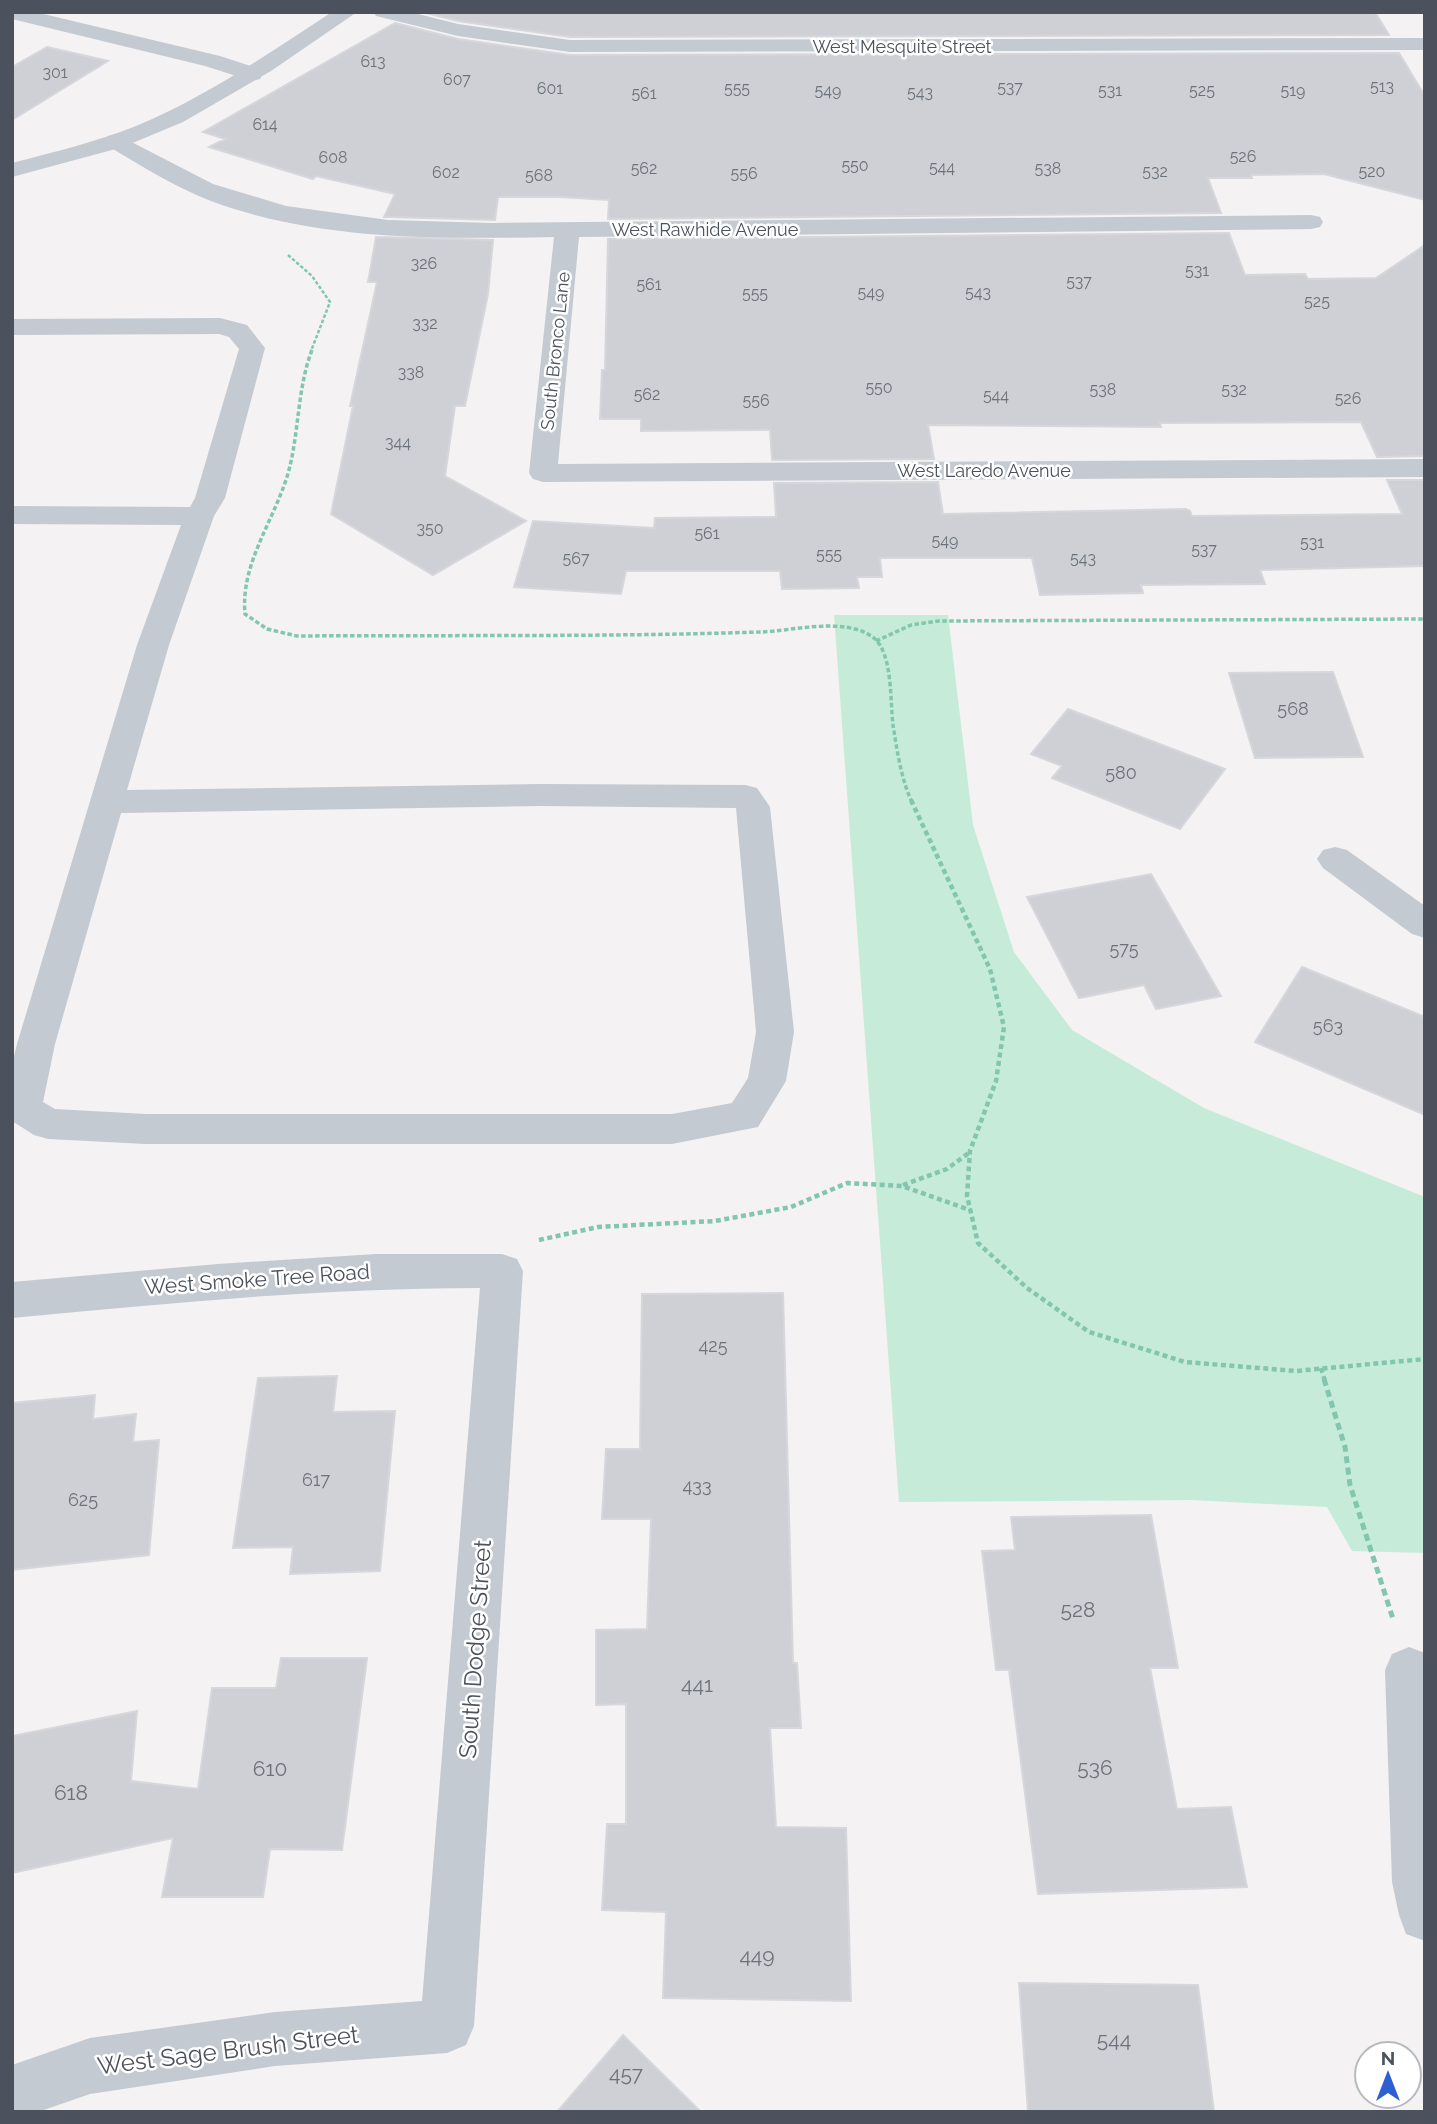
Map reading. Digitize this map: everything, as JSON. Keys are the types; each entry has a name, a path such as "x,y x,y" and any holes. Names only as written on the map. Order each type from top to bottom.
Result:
{"street":[{"path":"12,170 116,141 187,109 252,74 347,12"},
{"name":"West Mesquite Street","path":"383,12 458,30 570,46 1425,44"},
{"path":"17,18 212,61 252,74"},
{"name":"West Rawhide Avenue","path":"116,141 187,183 236,201 310,218 390,228 567,229 1311,222"},
{"name":"South Bronco Lane","path":"543,473 567,229"},
{"path":"12,327 220,326 238,331 252,348 210,498 198,516 153,645 36,1044 22,1108 48,1124 146,1129 672,1129 744,1116 767,1082 775,1032 753,807 745,796 541,795 107,802"},
{"name":"West Laredo Avenue","path":"543,473 1425,468"},
{"path":"12,515 198,516"},
{"path":"1335,859 1425,925"},
{"name":"West Smoke Tree Road","path":"12,1300 376,1270 502,1271"},
{"name":"South Dodge Street","path":"447,2026 502,1271"},
{"path":"1409,1670 1418,1882 1425,1916"},
{"name":"West Sage Brush Street","path":"12,2093 90,2066 275,2039 447,2026"}],"path":[{"path":"876,641 911,625 938,621 1425,619"},
{"path":"902,1185 932,1176 961,1161 970,1151"},
{"path":"502,1271 531,1242 598,1227 715,1221 791,1207 826,1189 847,1183 902,1185 971,1210"},
{"path":"1321,1368 1345,1447 1350,1485 1409,1670"}],"green space":[{"path":"834,615 948,615 973,825 1014,952 1072,1030 1204,1108 1425,1197 1425,1553 1352,1551 1327,1507 1192,1500 899,1502"}],"building":[{"path":"422,12 1375,12 1389,35 570,37 458,21"},
{"path":"395,23 458,39 570,55 1399,53 1425,96 1425,200 1324,174 1251,175 1252,178 1208,178 1221,213 608,219 609,200 498,197 495,220 384,217 395,194 316,176 313,179 209,147 225,139 203,132"},
{"path":"47,47 108,61 12,120 12,67"},
{"path":"1229,233 1245,275 1305,274 1308,279 1376,278 1425,245 1425,456 1377,457 1361,422 1160,423 1161,427 928,425 934,459 772,460 770,430 641,431 641,419 600,419 602,370 605,370 608,239"},
{"path":"376,237 493,240 488,294 465,406 455,406 445,476 526,521 433,575 331,514 353,406 350,406 377,282 368,282"},
{"path":"1387,480 1425,480 1425,566 1260,570 1265,584 1141,585 1143,593 1040,595 1032,558 880,558 882,577 857,577 859,588 782,589 780,571 626,571 621,594 514,587 533,521 654,528 655,518 776,517 774,483 938,482 943,514 1186,509 1192,516 1402,514"},
{"path":"1333,672 1363,757 1255,758 1229,673"},
{"path":"1068,709 1225,769 1180,829 1052,778 1062,766 1031,754"},
{"path":"1151,874 1221,996 1156,1009 1144,985 1079,998 1027,897"},
{"path":"1302,967 1425,1017 1425,1115 1255,1042"},
{"path":"783,1293 793,1663 797,1663 801,1728 770,1728 776,1827 846,1828 851,2001 663,1998 666,1912 602,1910 607,1824 626,1824 626,1704 596,1705 596,1630 647,1629 651,1519 602,1519 606,1449 640,1449 642,1294"},
{"path":"337,1376 333,1412 395,1411 380,1571 290,1574 293,1547 233,1548 258,1378"},
{"path":"95,1395 93,1419 136,1414 133,1442 159,1440 149,1555 12,1570 12,1403"},
{"path":"1151,1515 1178,1668 1150,1668 1177,1809 1231,1807 1247,1887 1038,1894 1009,1670 996,1670 982,1551 1015,1550 1011,1517"},
{"path":"281,1658 367,1658 342,1850 270,1849 263,1897 162,1897 173,1838 12,1873 12,1736 137,1711 131,1781 198,1789 212,1688 276,1688"},
{"path":"1019,1983 1198,1985 1214,2112 1028,2112"},
{"path":"623,2035 701,2112 557,2112"}]}
